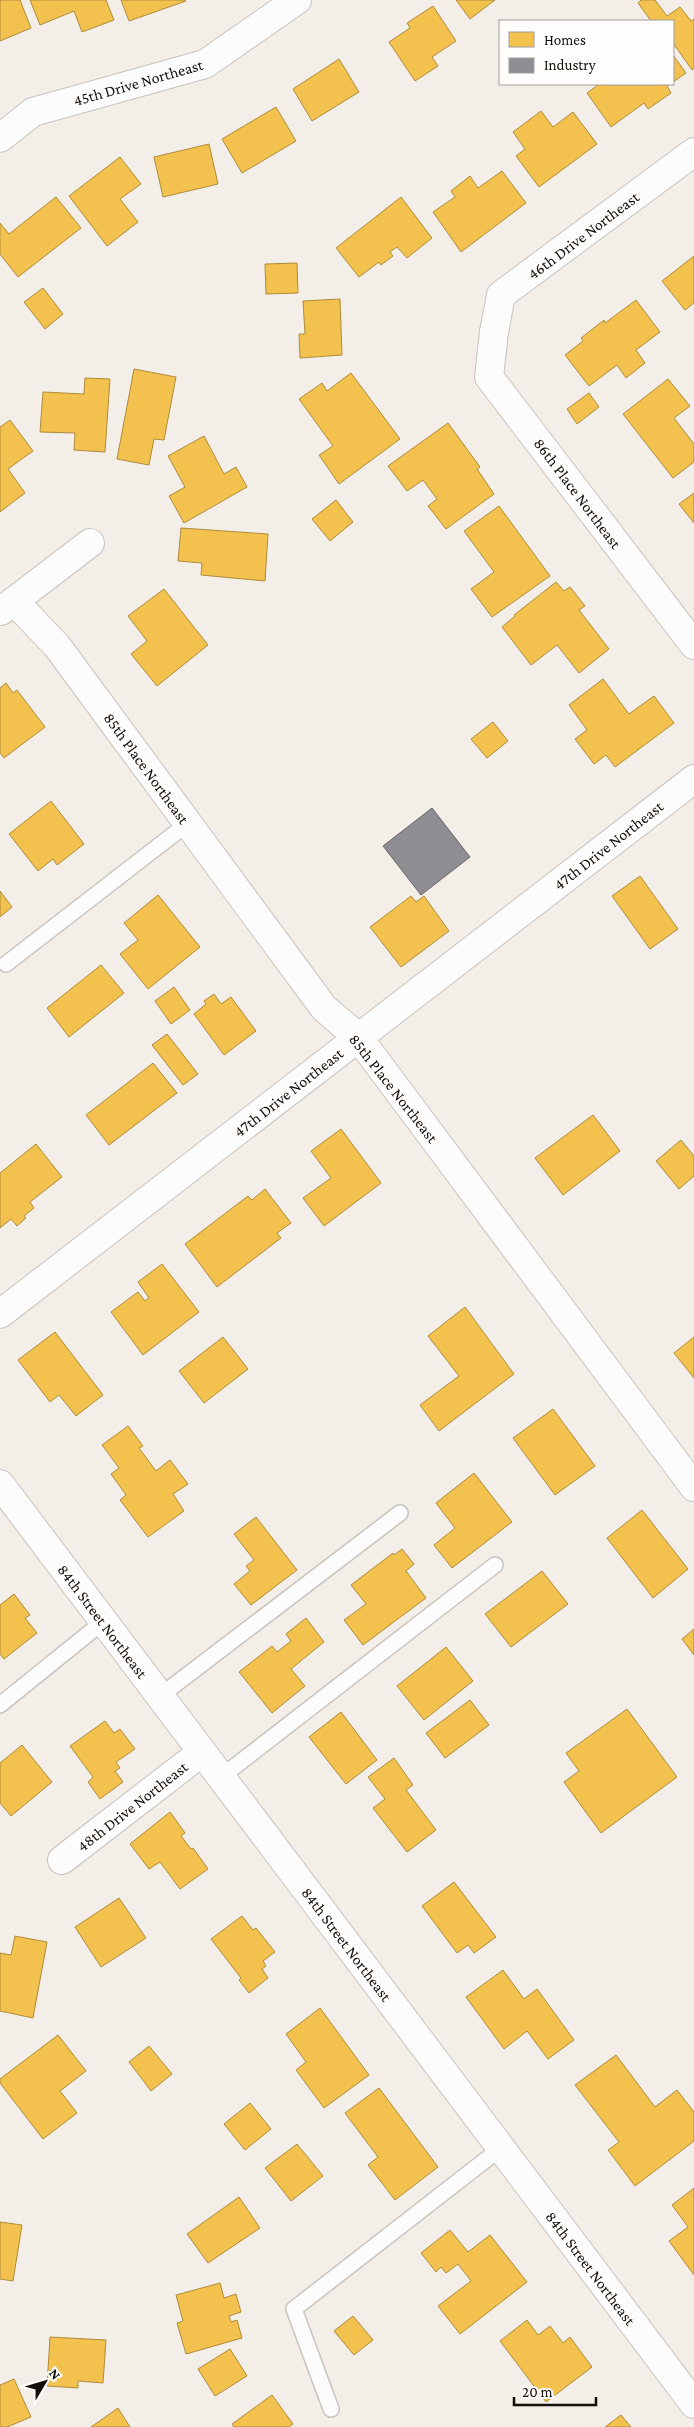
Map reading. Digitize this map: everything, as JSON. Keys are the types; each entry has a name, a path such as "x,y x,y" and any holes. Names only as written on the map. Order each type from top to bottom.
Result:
{"street":[{"name":"45th Drive Northeast","path":"0,138 33,112 205,64 297,0"},
{"name":"46th Drive Northeast","path":"494,332 501,296 694,152"},
{"name":"86th Place Northeast","path":"494,332 489,377 694,645"},
{"path":"7,606 90,543"},
{"name":"85th Place Northeast","path":"7,606 57,646 324,1008 358,1038 694,1486"},
{"name":"47th Drive Northeast","path":"0,1314 694,779"},
{"name":"84th Street Northeast","path":"0,1484 694,2404"},
{"name":"48th Drive Northeast","path":"62,1860 202,1752"}],"lane":[{"path":"6,964 187,824"},
{"path":"160,1696 400,1513"},
{"path":"221,1777 495,1565"},
{"path":"0,1705 104,1621"},
{"path":"330,2409 294,2309 501,2148"}],"building: Homes":[{"path":"0,0 20,0 31,28 0,41"},
{"path":"30,0 106,0 114,20 82,32 74,11 40,25"},
{"path":"121,0 185,0 186,1 129,21"},
{"path":"456,0 495,0 470,19"},
{"path":"641,0 655,0 667,16 680,7 691,21 694,19 694,68 692,70 674,44 674,20 650,20 638,3"},
{"path":"433,6 456,41 432,57 438,66 415,81 389,42 410,28 407,23"},
{"path":"674,56 686,73 674,81"},
{"path":"339,59 359,92 312,121 293,89"},
{"path":"598,85 668,85 667,86 671,93 648,109 644,103 611,127 587,93"},
{"path":"276,107 296,141 242,173 222,139"},
{"path":"541,111 553,127 573,112 597,144 539,187 516,156 525,149 513,132"},
{"path":"209,144 218,184 163,197 154,157"},
{"path":"120,157 141,184 120,199 138,222 107,246 69,196"},
{"path":"502,171 526,203 461,252 433,212 455,197 451,191 470,176 478,188"},
{"path":"56,197 81,228 18,277 0,254 0,223 9,234"},
{"path":"401,197 432,238 407,258 397,247 390,252 393,256 381,265 379,262 359,277 336,248"},
{"path":"694,256 694,303 685,310 662,281"},
{"path":"297,263 298,293 266,294 265,264"},
{"path":"43,288 63,314 45,329 24,302"},
{"path":"340,299 342,355 300,358 299,334 305,334 303,301"},
{"path":"636,300 660,332 636,350 645,363 626,378 617,365 589,386 565,355 583,341 581,338 604,320 605,323"},
{"path":"134,369 176,377 164,440 154,439 149,465 117,459"},
{"path":"351,373 400,439 339,484 319,455 333,446 299,399 322,383 327,391"},
{"path":"85,378 110,379 105,452 74,450 75,433 40,432 43,392 84,394"},
{"path":"668,379 690,406 674,418 694,444 694,462 673,478 623,414"},
{"path":"589,393 599,407 577,424 567,409"},
{"path":"10,420 33,451 8,469 25,493 0,512 0,427"},
{"path":"448,423 480,467 477,469 494,494 446,529 428,506 437,499 423,480 407,491 388,466"},
{"path":"204,436 224,474 236,467 247,487 184,523 169,496 185,487 168,456"},
{"path":"694,493 694,523 679,504"},
{"path":"336,500 353,522 330,541 312,519"},
{"path":"499,506 550,576 492,617 471,589 494,572 464,531"},
{"path":"181,528 268,534 265,581 201,575 202,563 178,561"},
{"path":"556,582 564,591 570,587 585,606 579,610 609,649 579,673 557,645 531,665 502,627 514,615"},
{"path":"164,589 208,645 157,686 131,654 147,641 128,616"},
{"path":"603,679 629,714 654,696 674,723 615,767 606,755 594,764 575,739 587,730 569,705"},
{"path":"6,683 13,693 17,690 45,727 4,758 0,753 0,688"},
{"path":"493,722 508,741 487,758 471,739"},
{"path":"51,801 84,844 57,865 53,859 38,871 9,834"},
{"path":"640,876 678,929 650,949 612,896"},
{"path":"0,891 12,907 0,917"},
{"path":"158,895 200,947 148,989 120,954 138,940 124,923"},
{"path":"411,896 416,902 424,896 449,931 401,967 370,927"},
{"path":"101,965 124,993 69,1037 47,1008"},
{"path":"174,987 190,1010 171,1024 155,1001"},
{"path":"214,994 221,1004 231,997 256,1031 224,1055 194,1014 206,1004 204,1001"},
{"path":"167,1034 198,1074 183,1085 152,1045"},
{"path":"153,1063 177,1093 109,1145 86,1115"},
{"path":"593,1115 620,1151 563,1195 535,1158"},
{"path":"341,1129 381,1183 324,1226 303,1198 331,1178 311,1151"},
{"path":"681,1140 694,1156 694,1176 679,1189 656,1161"},
{"path":"36,1144 62,1177 30,1202 34,1208 24,1216 26,1218 17,1226 11,1219 0,1228 0,1173"},
{"path":"265,1189 291,1223 277,1233 281,1238 217,1287 185,1244 248,1196 252,1200"},
{"path":"162,1264 199,1312 143,1355 111,1312 138,1292 145,1301 149,1298 138,1282"},
{"path":"465,1307 514,1374 439,1431 420,1405 459,1376 428,1336"},
{"path":"55,1332 103,1395 76,1416 59,1395 50,1402 18,1360"},
{"path":"223,1337 248,1369 204,1403 179,1371"},
{"path":"694,1337 694,1378 674,1353"},
{"path":"553,1409 595,1466 555,1495 513,1438"},
{"path":"128,1426 143,1446 139,1448 156,1471 170,1460 188,1484 173,1494 184,1511 148,1537 120,1500 126,1495 111,1474 119,1468 102,1445"},
{"path":"474,1473 512,1522 452,1568 434,1545 455,1528 436,1503"},
{"path":"642,1510 688,1569 653,1598 607,1538"},
{"path":"256,1517 297,1570 251,1605 234,1584 250,1571 246,1566 254,1560 234,1534"},
{"path":"402,1549 414,1564 406,1571 426,1598 363,1645 344,1620 366,1604 351,1585 393,1553 394,1555"},
{"path":"542,1571 568,1604 511,1647 485,1614"},
{"path":"14,1594 30,1615 25,1618 37,1633 4,1659 0,1654 0,1605"},
{"path":"306,1618 324,1642 291,1669 305,1686 272,1713 239,1672 272,1646 277,1652 291,1641 286,1634"},
{"path":"694,1629 694,1655 682,1639"},
{"path":"446,1647 473,1681 424,1720 397,1686"},
{"path":"470,1700 489,1725 445,1758 426,1733"},
{"path":"627,1709 677,1777 601,1833 564,1782 579,1771 566,1753"},
{"path":"341,1712 377,1760 346,1784 309,1737"},
{"path":"105,1721 114,1733 120,1729 135,1749 116,1762 120,1768 115,1771 123,1782 100,1799 88,1782 93,1777 70,1746"},
{"path":"22,1745 52,1782 11,1816 0,1803 0,1763"},
{"path":"394,1758 413,1785 406,1790 436,1830 407,1852 373,1808 385,1799 368,1777"},
{"path":"170,1812 185,1833 181,1836 191,1849 193,1848 208,1869 180,1889 160,1862 149,1869 130,1844"},
{"path":"454,1882 496,1937 474,1953 468,1945 457,1953 422,1906"},
{"path":"119,1898 146,1938 101,1967 75,1927"},
{"path":"242,1916 253,1930 256,1928 275,1952 263,1961 266,1966 262,1969 268,1978 249,1993 239,1980 241,1978 211,1939"},
{"path":"15,1936 47,1942 33,2018 0,2011 0,1953 11,1955"},
{"path":"503,1970 524,1999 537,1989 574,2040 548,2059 527,2031 504,2049 466,1997"},
{"path":"320,2008 369,2075 324,2108 296,2070 306,2062 286,2034"},
{"path":"58,2035 86,2071 60,2091 77,2113 43,2139 0,2083 0,2079"},
{"path":"149,2046 172,2074 151,2091 129,2062"},
{"path":"616,2055 655,2107 677,2090 694,2112 694,2141 635,2186 608,2150 619,2142 575,2085"},
{"path":"379,2088 438,2167 395,2200 368,2165 378,2157 345,2113"},
{"path":"250,2103 271,2129 245,2150 224,2124"},
{"path":"297,2144 323,2176 291,2201 265,2168"},
{"path":"694,2188 694,2275 669,2241 688,2227 672,2205"},
{"path":"239,2197 260,2228 208,2263 187,2234"},
{"path":"0,2222 22,2225 13,2281 0,2279"},
{"path":"450,2230 468,2252 490,2235 527,2282 460,2334 438,2306 471,2281 458,2264 446,2273 441,2267 436,2272 421,2253"},
{"path":"220,2283 224,2298 236,2294 241,2312 229,2316 231,2322 237,2320 242,2338 186,2354 177,2323 183,2321 176,2295"},
{"path":"353,2316 373,2340 354,2355 334,2331"},
{"path":"527,2320 538,2335 550,2326 563,2343 570,2337 592,2367 546,2402 500,2341"},
{"path":"50,2337 106,2340 103,2383 78,2381 78,2388 47,2386"},
{"path":"230,2349 247,2376 215,2396 198,2369"},
{"path":"14,2379 31,2417 7,2427 0,2427 0,2385"},
{"path":"272,2395 293,2424 289,2427 234,2427 232,2424"},
{"path":"118,2408 130,2427 91,2427"},
{"path":"621,2415 631,2427 605,2427"}],"building: Industry":[{"path":"432,808 470,857 421,895 383,846"}]}
